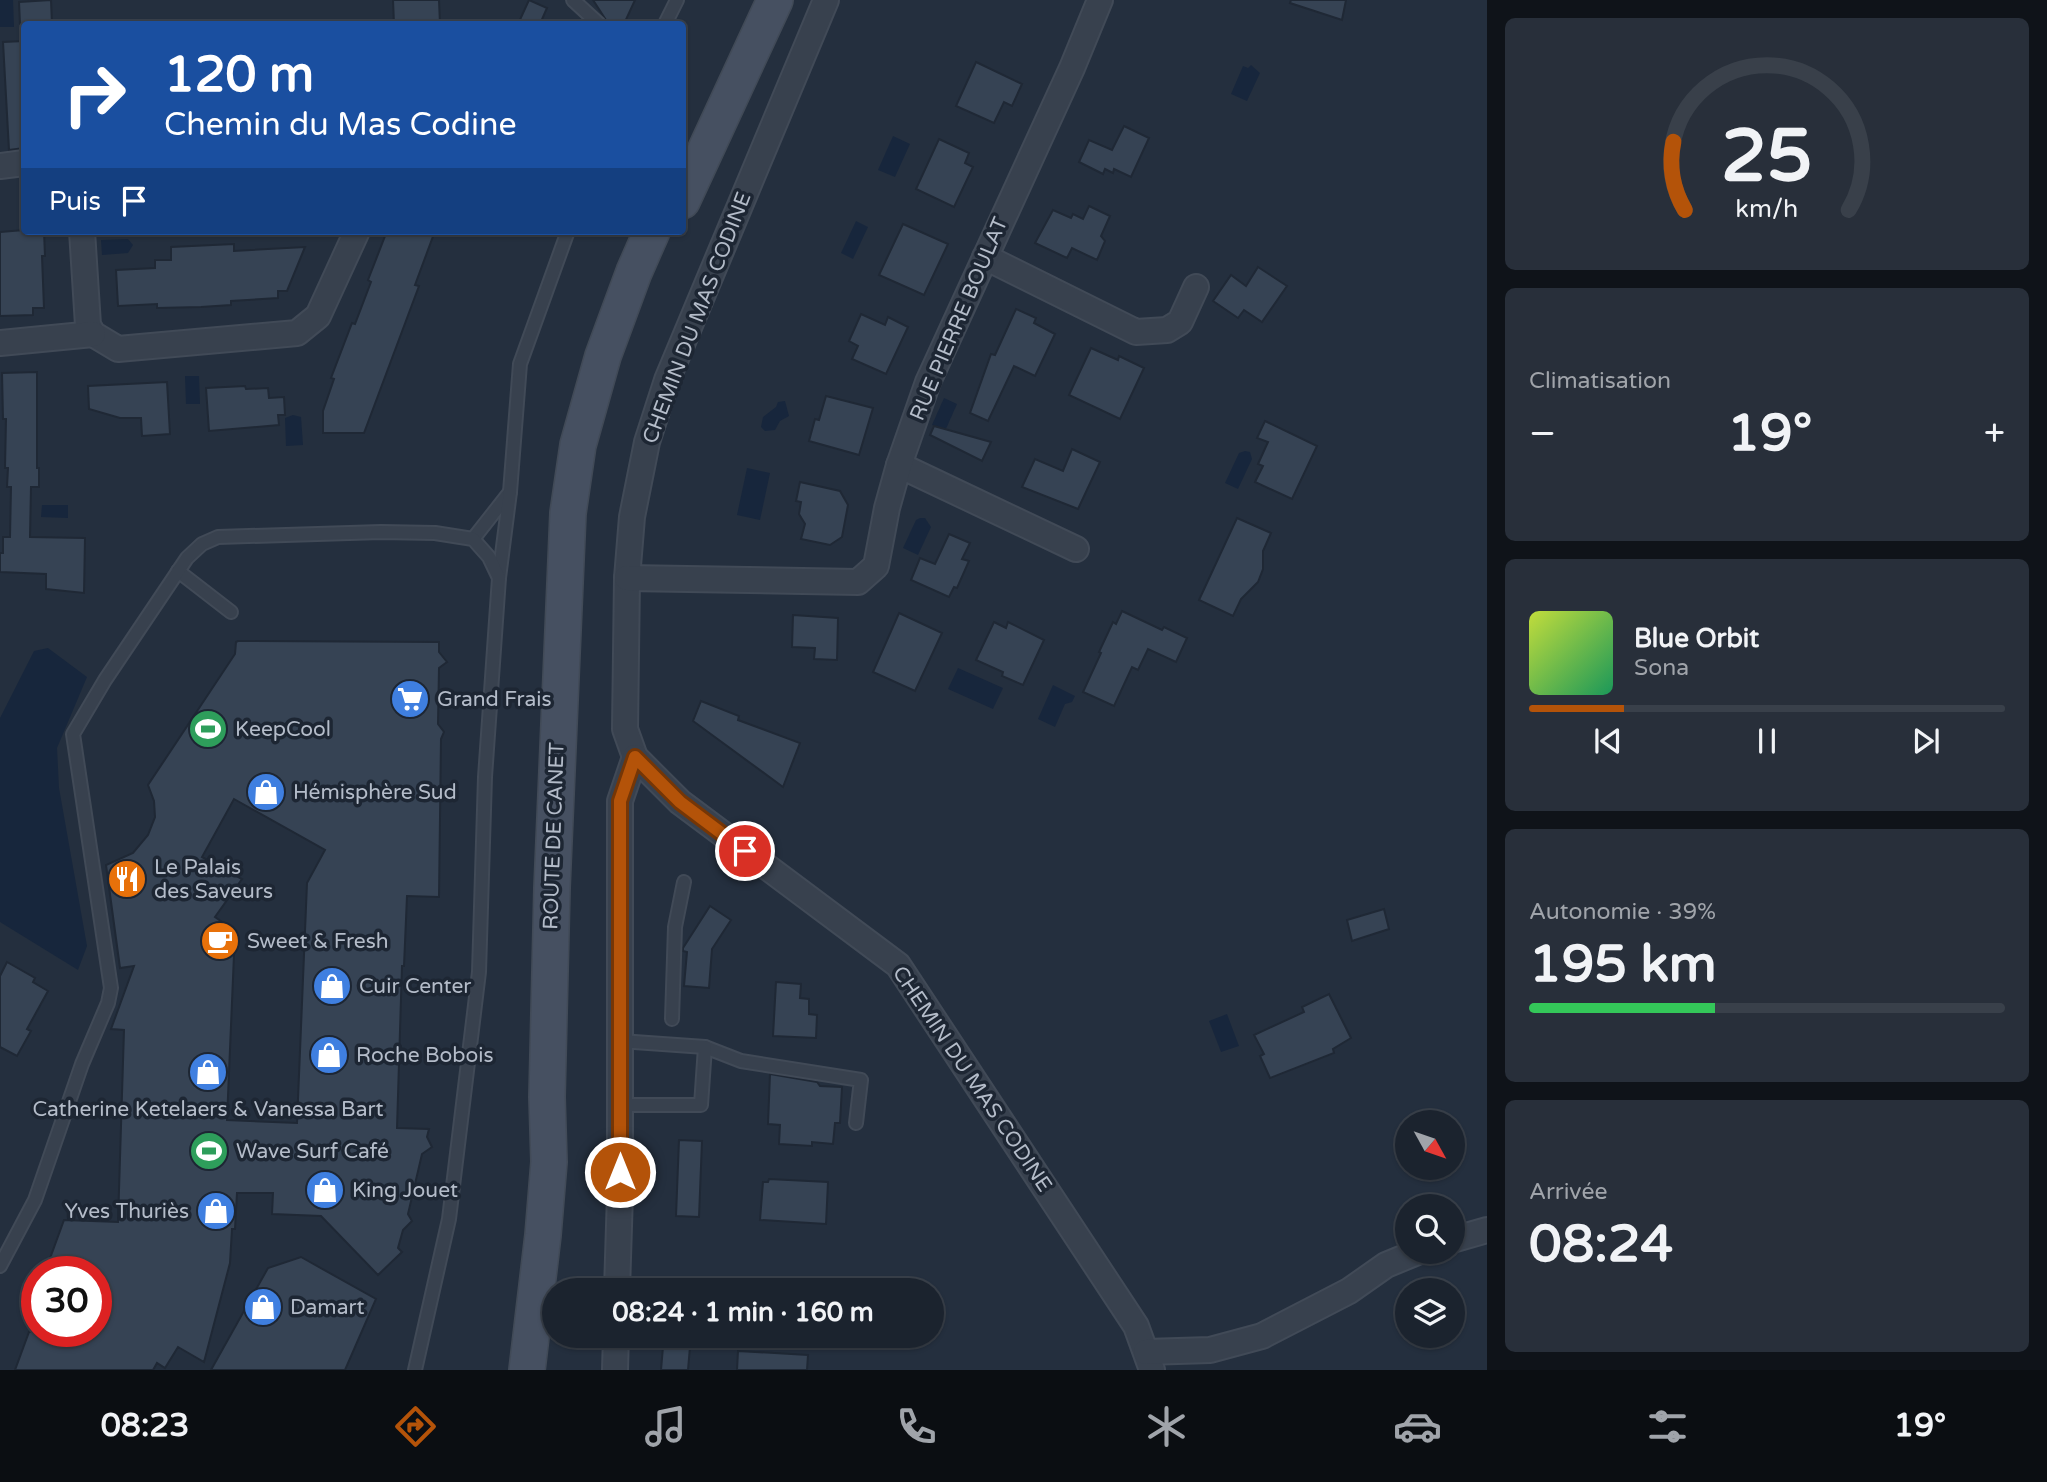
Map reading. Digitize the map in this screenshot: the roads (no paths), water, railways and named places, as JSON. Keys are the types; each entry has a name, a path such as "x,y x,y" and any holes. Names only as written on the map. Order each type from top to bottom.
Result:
{"main road":[{"path":"686,153 756,0"},
{"path":"686,192 775,0"},
{"name":"ROUTE DE CANET","path":"550,1278 547,1097 552,888 568,513 579,445 603,356 650,235"},
{"name":"ROUTE DE CANET","path":"552,1278 572,1096 578,615 584,511 595,444 617,360 667,235"},
{"path":"518,1370 542,1314"},
{"name":"ROUTE DE CANET","path":"527,1370 542,1322"},
{"path":"545,1370 546,1348"}],"street":[{"name":"CHEMIN DU MAS CODINE","path":"827,0 667,380 646,442 632,517 627,578 625,729 635,757 680,802 898,965 1136,1326 1149,1361"},
{"name":"RUE PIERRE BOULAT","path":"627,578 858,582 876,566 899,466 928,382 1072,68 1100,0"},
{"path":"0,166 21,163"},
{"path":"82,235 88,325 93,334 118,349 297,333 318,316 355,235"},
{"path":"985,257 1136,332 1167,330 1180,323 1196,287"},
{"path":"0,343 93,334"},
{"path":"899,466 1076,549"},
{"path":"617,1278 620,801 635,757"},
{"path":"1465,1236 1487,1230"},
{"path":"1149,1361 1210,1350 1262,1336 1349,1291 1395,1261"},
{"path":"615,1370 616,1348"}],"lane":[{"path":"573,0 596,21"},
{"path":"666,21 677,0"},
{"path":"415,1370 449,1219 479,972 485,777 499,578 510,492 520,364 567,235"},
{"path":"473,539 510,492"},
{"path":"0,1266 35,1200 82,1064 108,1003 111,988 73,734 105,680 178,570 202,544 218,537 408,532 473,539 489,557 499,578"},
{"path":"178,570 231,612"},
{"path":"672,1019 674,928 684,882"},
{"path":"620,1041 705,1047 741,1061 861,1080 856,1123"},
{"path":"620,1105 701,1105 705,1047"}],"water":[{"path":"0,0 13,0 14,27 0,27"},
{"path":"1251,65 1260,73 1247,101 1231,94 1243,66 1248,68"},
{"path":"893,136 910,144 895,177 878,170"},
{"path":"856,221 868,227 853,259 841,253"},
{"path":"128,239 133,245 128,253 102,255 101,240"},
{"path":"185,376 199,376 200,404 186,404"},
{"path":"944,398 957,404 945,431 932,425"},
{"path":"785,401 789,416 780,421 775,430 765,431 761,427 763,417 776,407 778,402"},
{"path":"293,415 301,417 303,445 286,446 285,418"},
{"path":"1250,452 1252,459 1238,489 1225,483 1239,453"},
{"path":"747,468 770,473 760,520 737,515"},
{"path":"42,505 68,505 68,518 41,517"},
{"path":"925,518 931,527 918,555 903,548 916,520"},
{"path":"48,648 87,677 57,748 59,788 87,946 78,970 0,922 0,718 34,651"},
{"path":"958,668 1003,688 993,709 948,689"},
{"path":"1053,685 1075,696 1072,702 1065,704 1055,727 1038,719"},
{"path":"1227,1014 1239,1046 1221,1052 1209,1021"}],"place":[{"name":"Grand Frais","path":"410,699"},
{"name":"KeepCool","path":"208,729"},
{"name":"Hémisphère Sud","path":"266,792"},
{"name":"Le Palais des Saveurs","path":"127,879"},
{"name":"Sweet & Fresh","path":"220,941"},
{"name":"Cuir Center","path":"332,986"},
{"name":"Roche Bobois","path":"329,1055"},
{"name":"Catherine Ketelaers & Vanessa Bart","path":"208,1072"},
{"name":"Wave Surf Café","path":"209,1151"},
{"name":"King Jouet","path":"325,1190"},
{"name":"Yves Thuriès","path":"216,1211"},
{"name":"Damart","path":"263,1307"}]}
